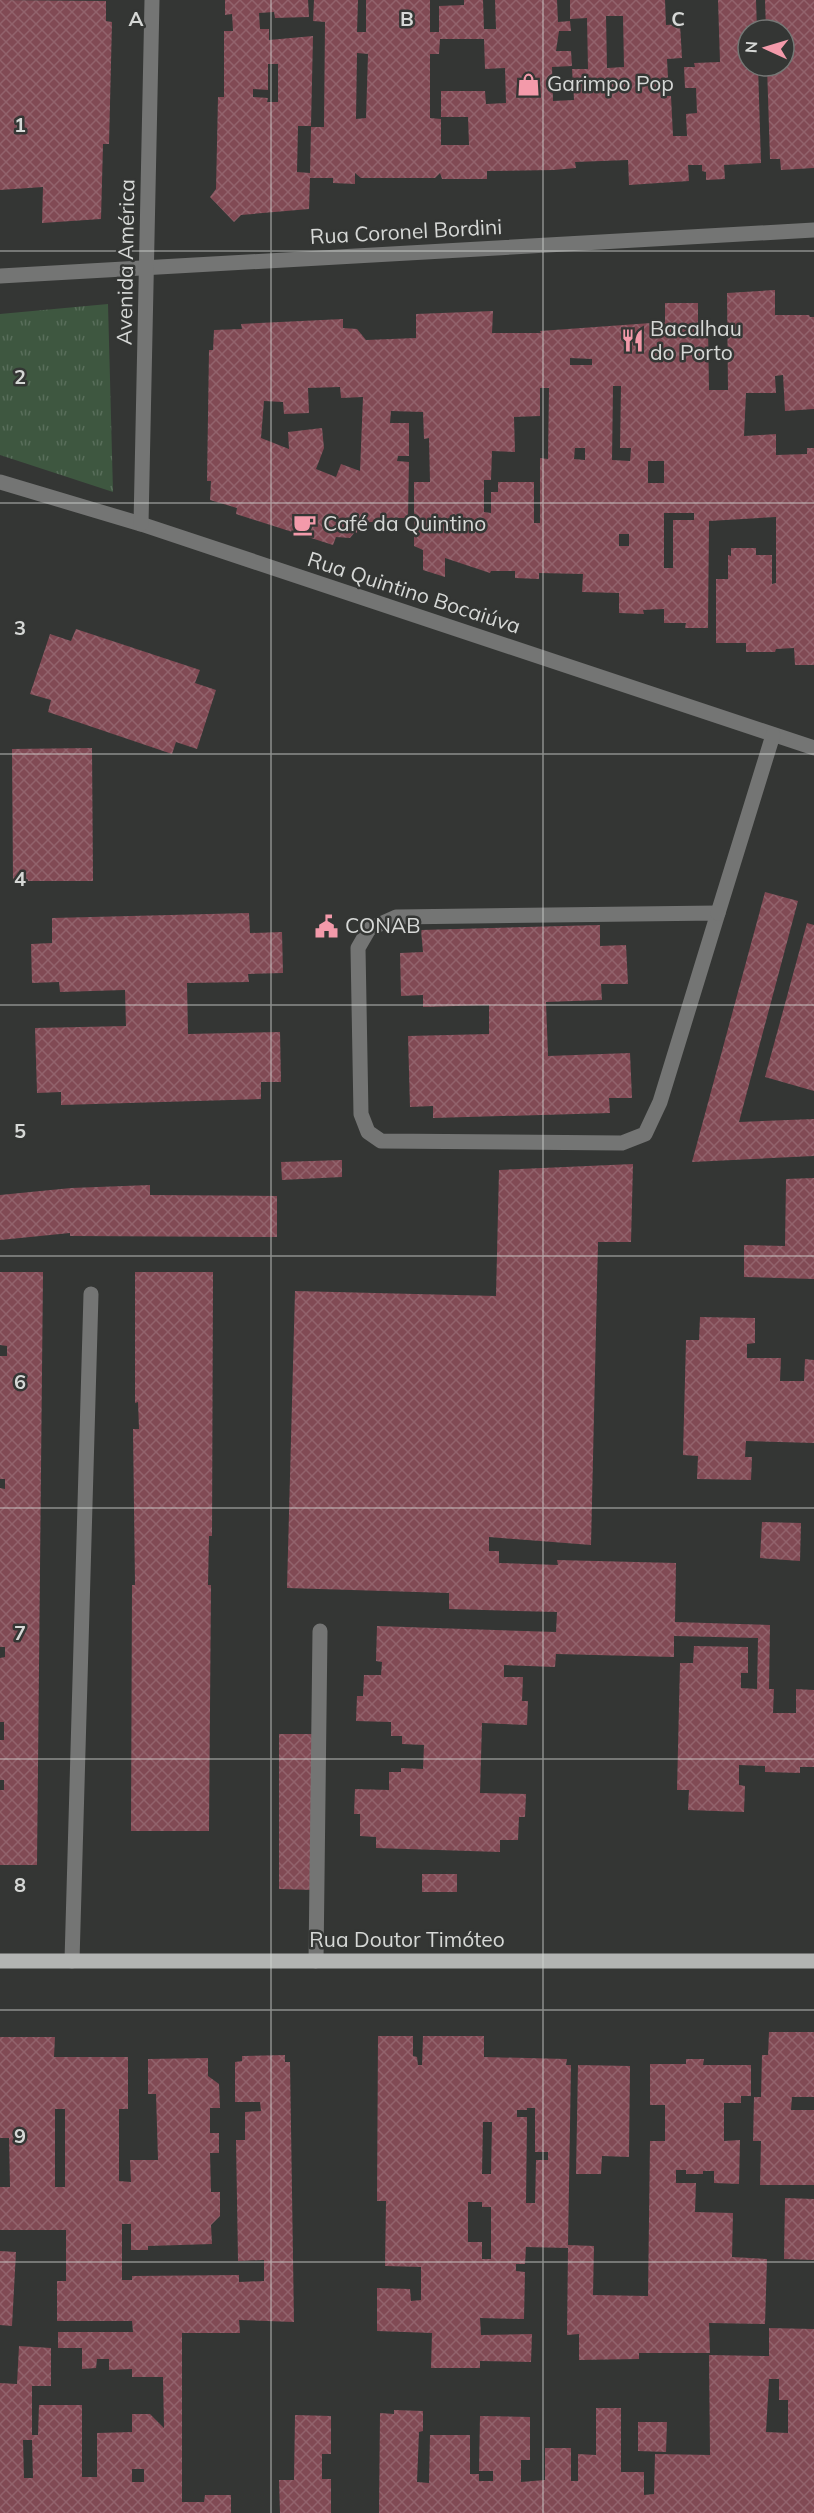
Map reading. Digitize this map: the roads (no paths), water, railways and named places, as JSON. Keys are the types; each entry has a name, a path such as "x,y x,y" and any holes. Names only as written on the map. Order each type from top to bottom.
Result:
{"main road":[{"name":"Rua Doutor Timóteo","path":"0,1961 814,1961"}],"street":[{"name":"Avenida América","path":"141,524 152,0"},
{"name":"Rua Coronel Bordini","path":"0,276 814,230"},
{"name":"Rua Quintino Bocaiúva","path":"0,482 141,524 814,748"},
{"path":"718,913 396,917 369,928 358,948 361,1114 368,1132 381,1141 622,1143 645,1134 660,1102 773,735"},
{"path":"72,1961 91,1294"},
{"path":"316,1961 320,1631"}],"place":[{"name":"Garimpo Pop","path":"529,84"},
{"name":"Bacalhau do Porto","path":"632,341"},
{"name":"Café da Quintino","path":"305,524"},
{"name":"CONAB","path":"327,926"}]}
